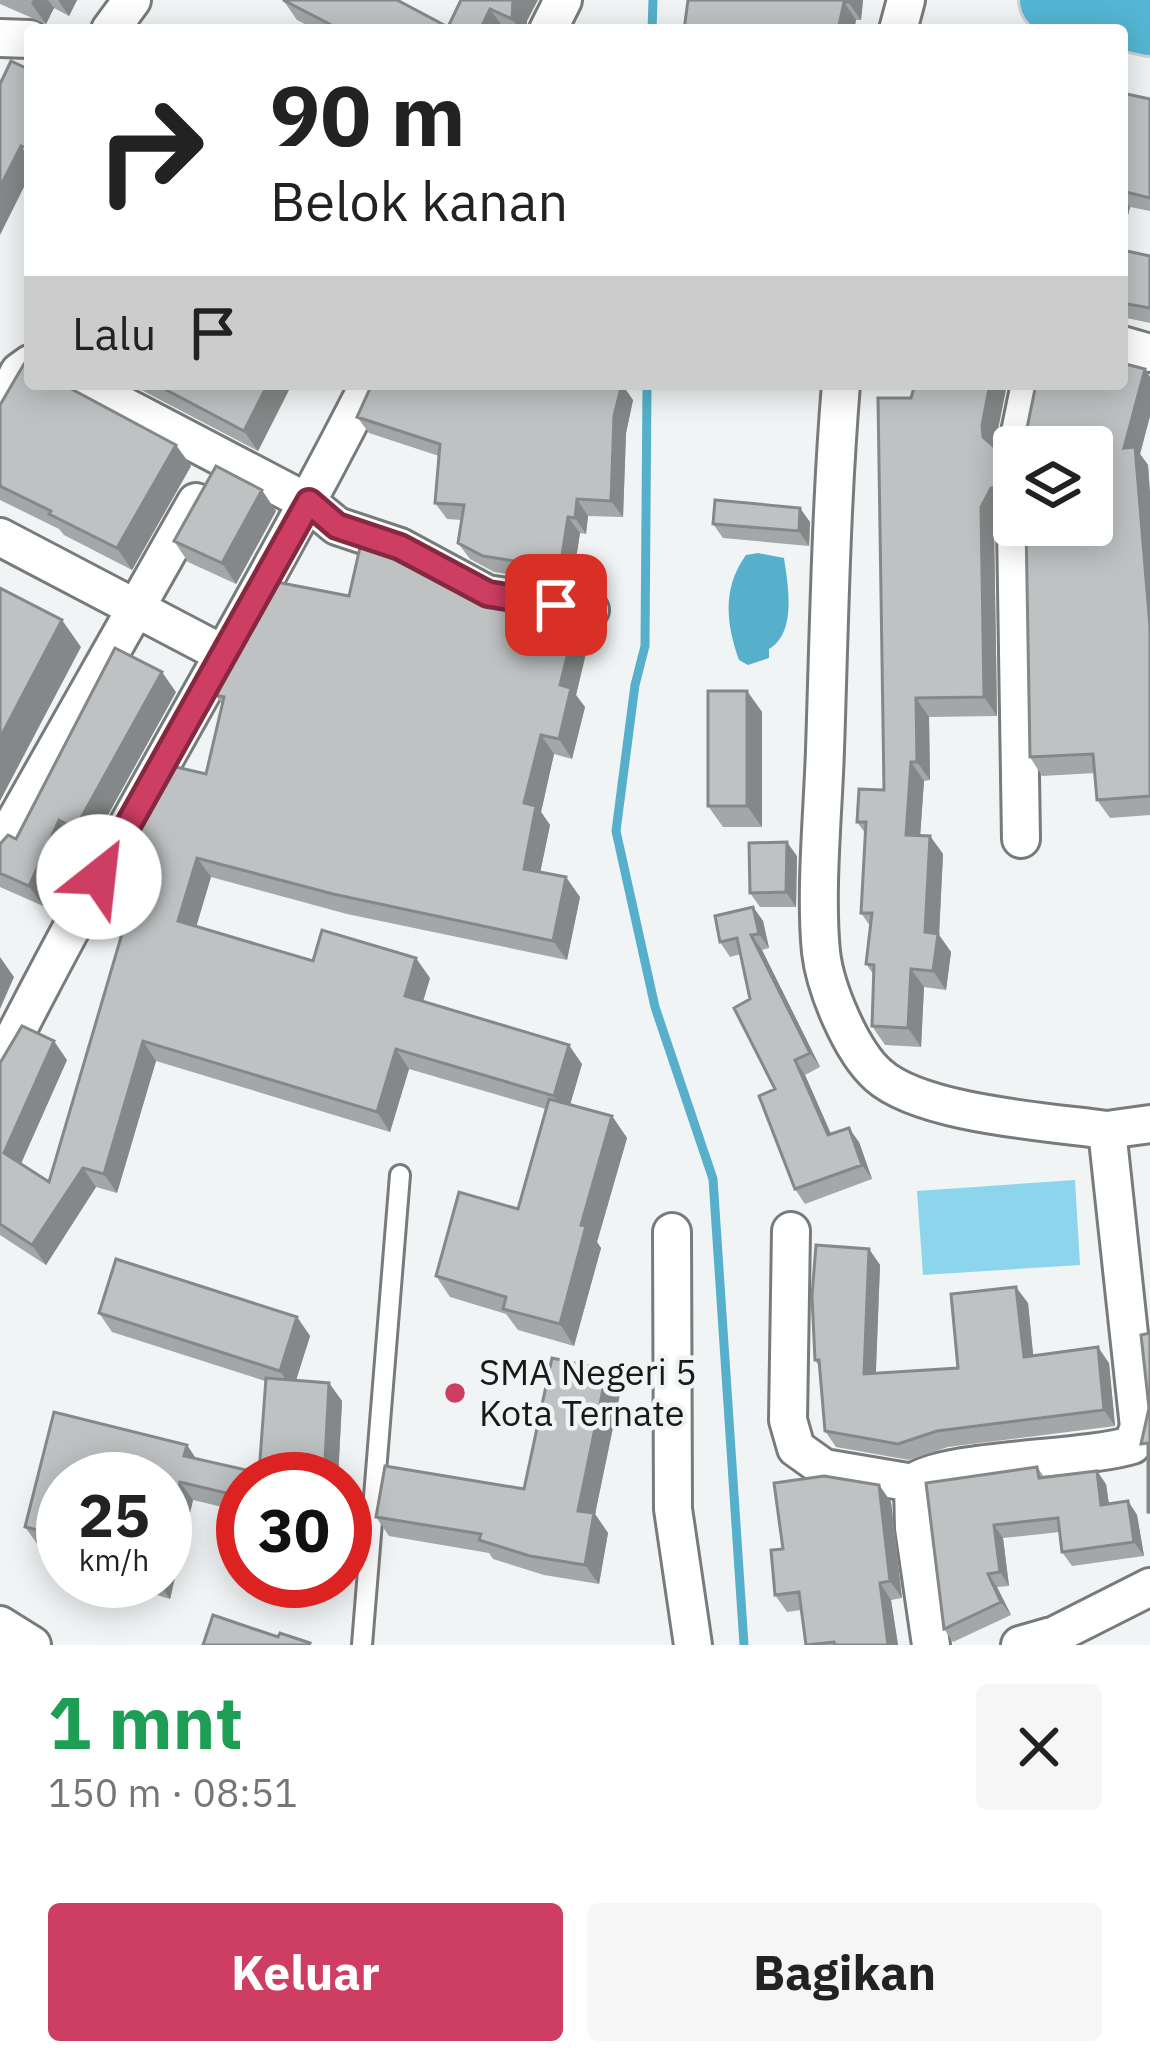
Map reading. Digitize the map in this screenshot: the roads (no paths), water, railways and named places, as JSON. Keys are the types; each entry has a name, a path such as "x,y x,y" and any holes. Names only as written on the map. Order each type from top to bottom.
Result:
{"highway":[{"path":"1053,0 1150,22"}],"street":[{"path":"0,411 24,368"},
{"path":"94,390 309,502 337,526 400,547 488,594 590,610"},
{"path":"0,1065 309,502 365,390"},
{"path":"841,390 822,830 821,952 830,990 847,1030 875,1073 899,1090 967,1109 1107,1130 1150,1124"},
{"path":"1021,426 1029,390"},
{"path":"0,848 222,457"},
{"path":"0,537 223,654"},
{"path":"1016,546 1021,839"},
{"path":"931,1645 914,1528 913,1483 920,1476 948,1469 1098,1454 1132,1445 1139,1427 1140,1345 1107,1130"},
{"path":"791,1231 788,1420 796,1448 824,1468 913,1483"},
{"path":"672,1232 673,1509 693,1645"},
{"path":"1020,1645 1055,1635 1150,1587"},
{"path":"0,1625 32,1645"}],"lane":[{"path":"362,1645 400,1175"}],"waterway":[{"path":"652,24 653,0"},
{"path":"647,390 645,646 635,685 616,831 655,1007 713,1179 744,1645"}],"place":[{"name":"SMA Negeri 5 Kota Ternate","path":"455,1393"}]}
